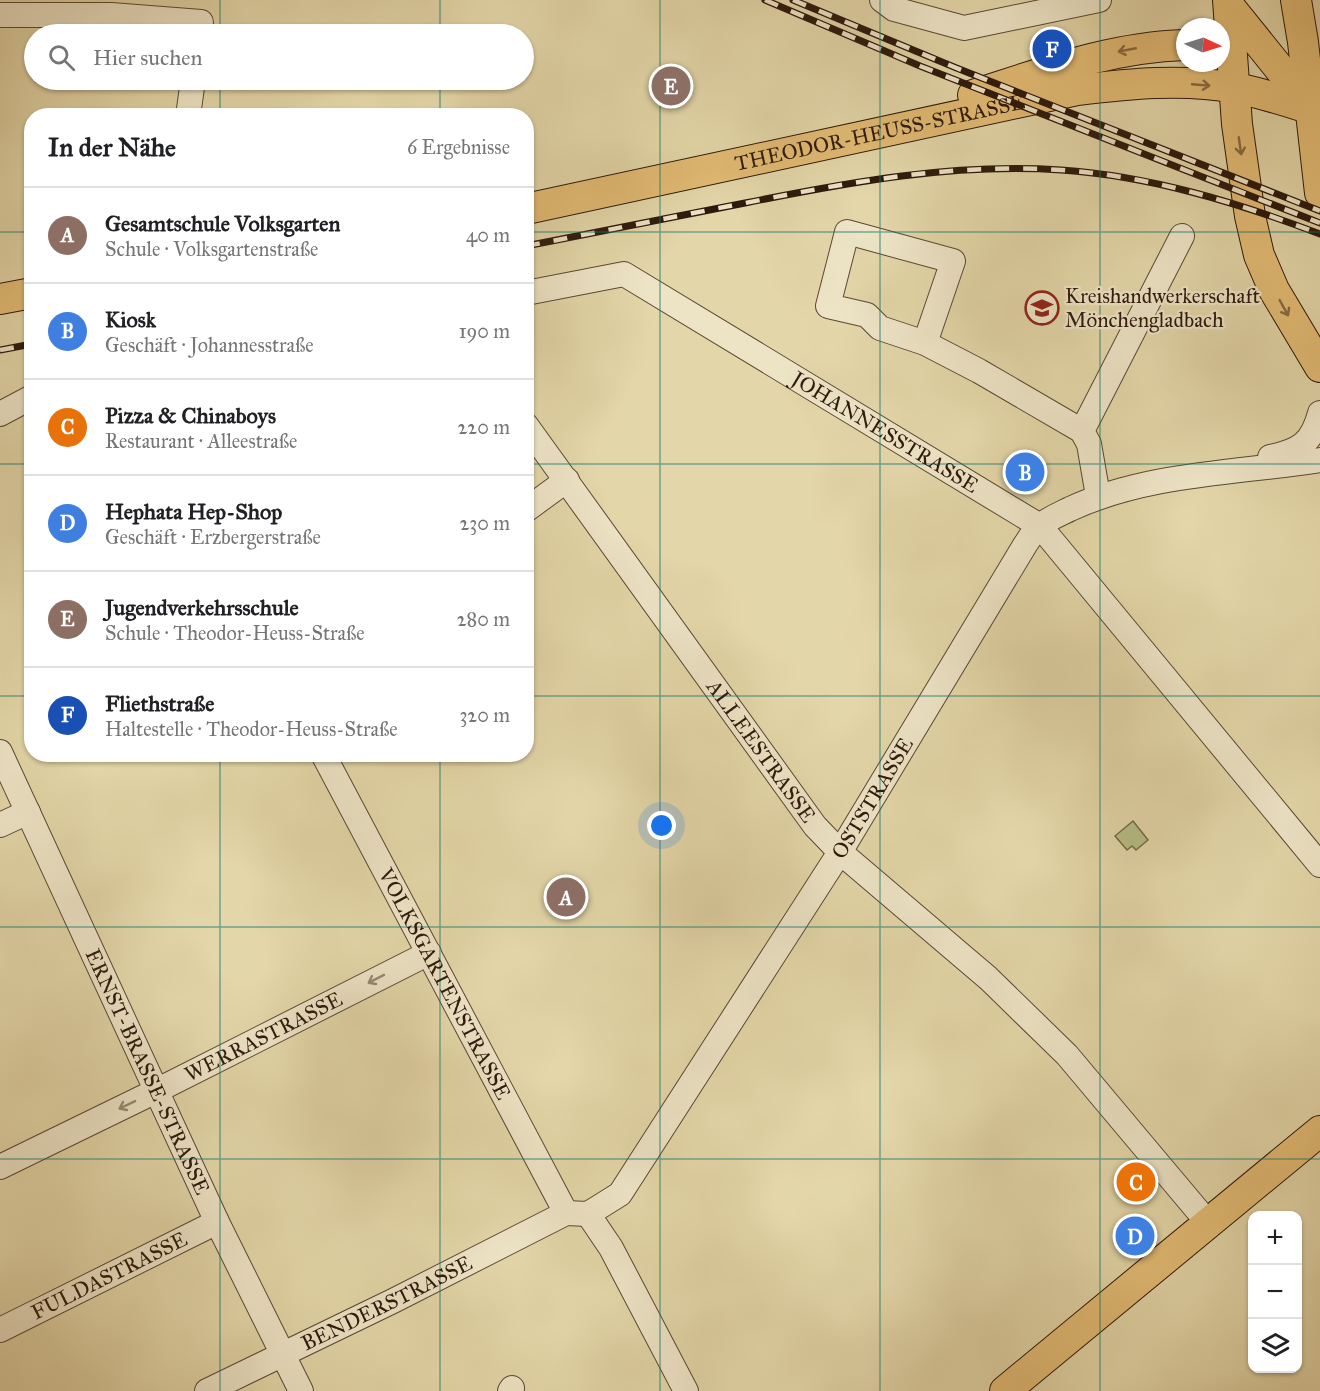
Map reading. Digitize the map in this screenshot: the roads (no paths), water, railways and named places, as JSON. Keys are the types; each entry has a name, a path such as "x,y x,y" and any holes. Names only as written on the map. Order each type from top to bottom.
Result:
{"main road":[{"path":"1296,0 1314,78 1320,193"},
{"path":"1228,3 1273,62 1316,111"},
{"path":"1227,18 1228,3"},
{"name":"THEODOR-HEUSS-STRASSE","path":"534,188 962,98 1075,63 1131,49 1176,46"},
{"path":"1230,48 1314,78"},
{"path":"1230,51 1268,84 1317,159"},
{"path":"1230,68 1250,216 1259,255 1274,290 1318,368"},
{"name":"THEODOR-HEUSS-STRASSE","path":"534,207 1077,90 1126,85 1171,84 1234,88 1316,111"},
{"path":"0,299 24,294"},
{"path":"0,318 24,314"},
{"path":"1005,1391 1320,1131"}],"street":[{"path":"882,0 894,9 964,28 1099,0"},
{"path":"0,15 111,8 202,19"},
{"path":"189,108 192,90"},
{"path":"925,343 953,261 847,232 828,306 867,315 880,328 925,343 980,371 1083,431 1089,444 1098,496"},
{"path":"1083,431 1182,237"},
{"name":"JOHANNESSTRASSE","path":"534,291 624,273 1040,526 1320,865"},
{"path":"0,414 24,401"},
{"name":"OSTSTRASSE","path":"1239,469 1264,458 1292,452 1308,441 1320,413"},
{"name":"ALLEESTRASSE","path":"534,436 815,826 840,852 988,978 1067,1055 1209,1224"},
{"name":"OSTSTRASSE","path":"577,1214 620,1194 840,852 1024,545 1040,526 1061,513 1098,496 1151,483 1239,469 1267,468 1320,460"},
{"path":"534,504 567,480"},
{"name":"ERNST-BRASSE-STRASSE","path":"0,752 217,1222 301,1391"},
{"name":"VOLKSGARTENSTRASSE","path":"327,762 429,953 577,1214 611,1248 686,1391"},
{"path":"0,825 28,812"},
{"name":"WERRASTRASSE","path":"0,1167 429,953"},
{"name":"BENDERSTRASSE","path":"207,1391 577,1214"},
{"name":"FULDASTRASSE","path":"0,1330 217,1222"}],"railway":[{"path":"765,0 920,66 1320,223"},
{"path":"793,0 954,67 1320,211"},
{"path":"534,244 863,181 981,169 1061,170 1160,184 1225,201 1320,234"},
{"path":"0,350 24,346"}],"place":[{"name":"Fliethstraße","path":"1052,49"},
{"name":"Jugendverkehrsschule","path":"671,86"},
{"name":"Kreishandwerkerschaft Mönchengladbach","path":"1042,308"},
{"name":"Kiosk","path":"1025,472"},
{"name":"Gesamtschule Volksgarten","path":"566,897"},
{"name":"Pizza & Chinaboys","path":"1136,1182"},
{"name":"Hephata Hep-Shop","path":"1135,1236"}]}
